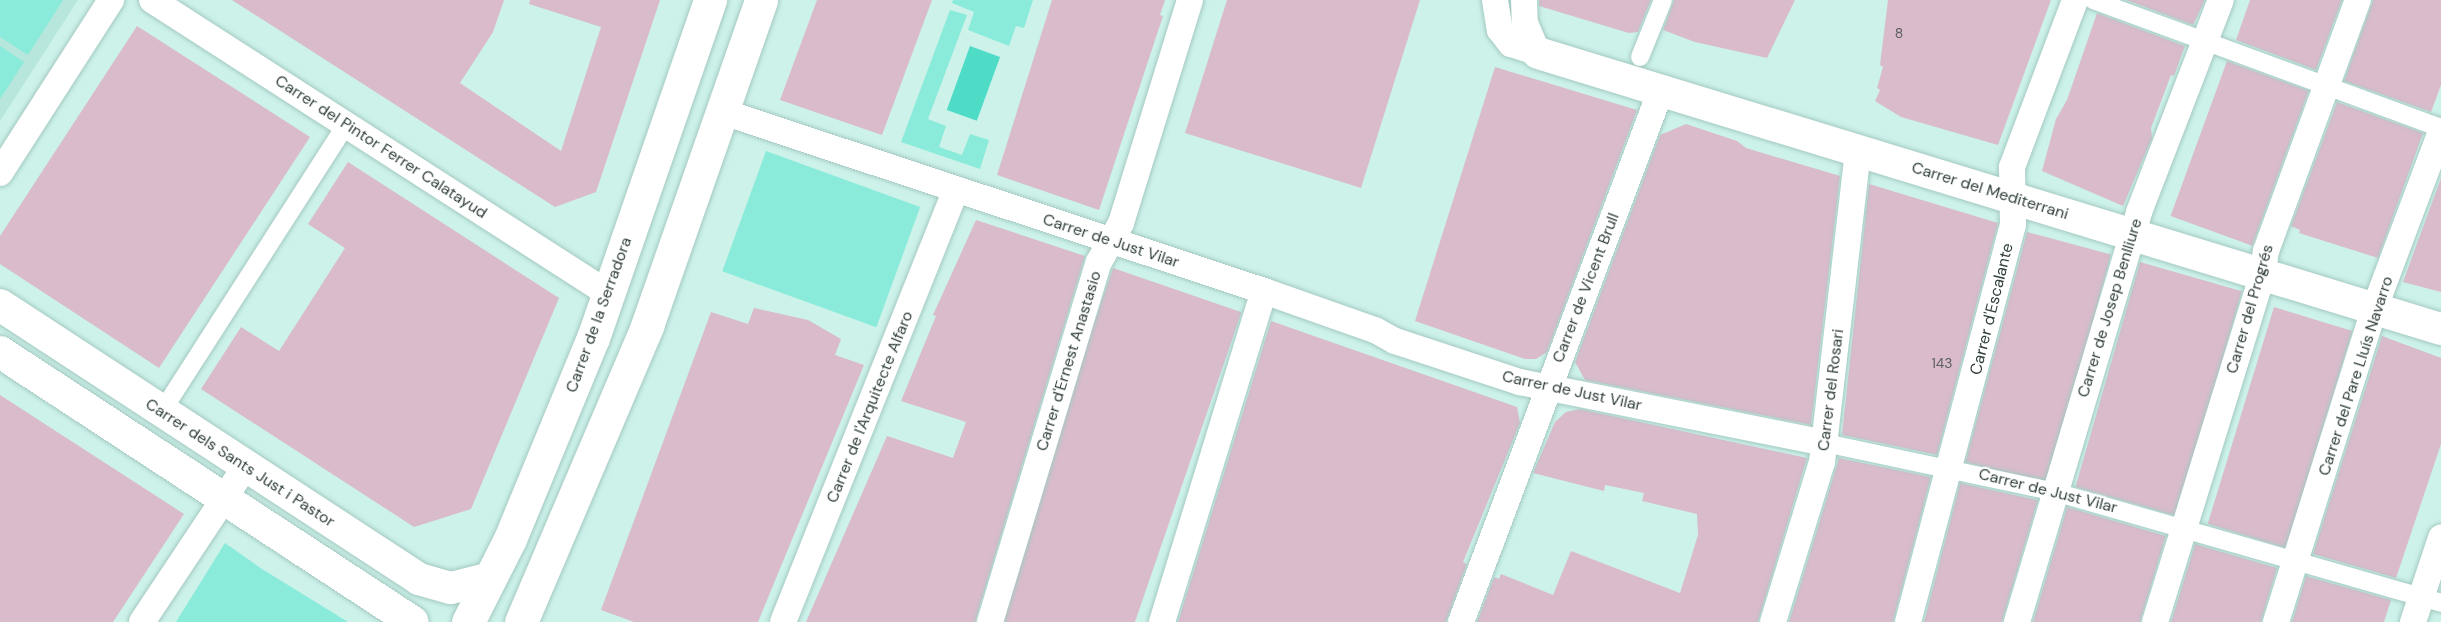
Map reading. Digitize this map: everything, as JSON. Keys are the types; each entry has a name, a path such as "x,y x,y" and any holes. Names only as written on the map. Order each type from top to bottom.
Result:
{"main road":[{"path":"520,622 648,326 761,0"},
{"name":"Carrer de la Serradora","path":"468,622 491,578 609,294 703,2"}],"street":[{"path":"0,173 111,0"},
{"name":"Carrer del Pintor Ferrer Calatayud","path":"152,0 609,294"},
{"name":"Carrer d'Ernest Anastasio","path":"990,622 1099,262 1120,223 1190,0"},
{"path":"1495,0 1500,30 1511,44 1538,53"},
{"path":"1524,0 1525,23 1538,53"},
{"path":"1640,57 1662,0"},
{"name":"Carrer d'Escalante","path":"1908,622 1951,468 2013,225 2012,167 2075,0"},
{"path":"2093,0 2441,129"},
{"name":"Carrer de Josep Benlliure","path":"2017,622 2132,234 2222,0"},
{"name":"Carrer del Progrés","path":"2155,622 2263,274 2266,251 2324,87 2358,0"},
{"name":"Carrer del Mediterrani","path":"1538,53 2441,329"},
{"name":"Carrer de Vicent Brull","path":"1461,622 1535,433 1548,387 1661,90"},
{"name":"Carrer de Just Vilar","path":"723,112 956,191 1264,291 1375,330 1395,341 1520,382 1951,468 2055,492 2186,526 2431,600"},
{"path":"161,413 346,125"},
{"name":"Carrer del Pare Lluís Navarro","path":"2276,622 2375,308 2441,129"},
{"name":"Carrer del Rosari","path":"1773,622 1825,443 1858,151"},
{"name":"Carrer de l'Arquitecte Alfaro","path":"783,622 956,191"},
{"path":"1162,622 1264,291"},
{"name":"Carrer dels Sants Just i Pastor","path":"0,305 244,467 433,585 451,588 491,578"},
{"path":"0,352 413,622"},
{"path":"142,622 244,467"},
{"path":"2413,622 2431,600 2441,538"}],"shaded area":[{"path":"0,0 78,0 0,121"},
{"path":"0,0 63,0 28,55 0,37"},
{"path":"953,0 1033,0 1024,28 1016,26 1009,46 968,30 974,12 952,3"},
{"path":"950,10 967,15 928,119 946,126 939,147 962,155 970,134 989,140 980,169 901,142"},
{"path":"0,46 24,62 0,99"},
{"path":"970,46 1000,57 977,121 947,110"},
{"path":"766,151 920,207 876,327 722,271"},
{"path":"225,543 262,569 348,622 176,622"}],"building":[{"path":"232,0 504,0 493,32 460,83 561,151 601,27 529,4 530,0 660,0 596,192 555,207"},
{"path":"817,0 932,0 882,135 780,100"},
{"path":"1052,0 1165,0 1160,15 1163,16 1099,210 997,175"},
{"path":"1227,0 1420,0 1361,188 1185,133"},
{"path":"1539,0 1651,0 1638,32 1629,33 1539,6"},
{"path":"1674,0 1795,0 1767,58 1695,42 1663,30"},
{"path":"1888,0 2051,0 1998,145 1901,117 1875,101 1880,90 1877,88 1883,67 1880,65"},
{"path":"2126,0 2205,0 2193,25"},
{"path":"2250,0 2342,0 2316,70 2236,40"},
{"path":"2373,0 2441,0 2441,85 2431,112 2344,81"},
{"path":"2097,13 2185,46 2174,76 2171,75 2151,128 2152,138 2123,206 2042,171 2056,119 2067,100"},
{"path":"137,26 310,137 159,368 0,264 0,236"},
{"path":"2227,61 2309,91 2252,246 2171,216"},
{"path":"1495,67 1637,110 1547,352 1536,359 1525,359 1415,321"},
{"path":"2337,102 2423,133 2378,258 2299,233 2300,230 2291,226"},
{"path":"1686,124 1737,141 1746,148 1840,176 1811,425 1585,380 1575,362 1660,135"},
{"path":"348,162 559,298 471,509 414,527 201,389 241,327 279,351 345,248 308,224"},
{"path":"2441,178 2441,292 2403,282"},
{"path":"1869,184 1998,223 1937,455 1842,435"},
{"path":"976,220 1085,256 975,622 806,622 887,436 953,458 966,422 901,401 936,316 933,315"},
{"path":"2027,232 2111,255 2049,484 1965,462"},
{"path":"2140,262 2242,291 2177,516 2076,487"},
{"path":"1113,268 1242,312 1135,622 1005,622 993,618"},
{"path":"2274,307 2352,331 2286,548 2208,524"},
{"path":"754,308 808,320 841,339 835,355 864,365 758,622 634,622 601,610 711,312 748,324"},
{"path":"1271,321 1517,407 1520,423 1463,562 1467,564 1446,622 1178,622"},
{"path":"2382,336 2441,358 2441,444 2396,578 2313,554"},
{"path":"0,395 184,514 113,622 0,622"},
{"path":"1580,409 1807,458 1758,622 1477,622 1494,577 1499,579 1501,574 1553,595 1571,551 1680,593 1698,535 1697,514 1642,501 1644,493 1605,485 1604,491 1533,473 1555,422 1566,412"},
{"path":"1839,458 1931,477 1893,622 1789,622"},
{"path":"1960,483 2038,500 2002,622 1924,622"},
{"path":"2067,507 2166,536 2140,622 2033,622"},
{"path":"2195,544 2277,568 2261,622 2171,622"},
{"path":"2306,576 2391,600 2384,622 2292,622"}]}
